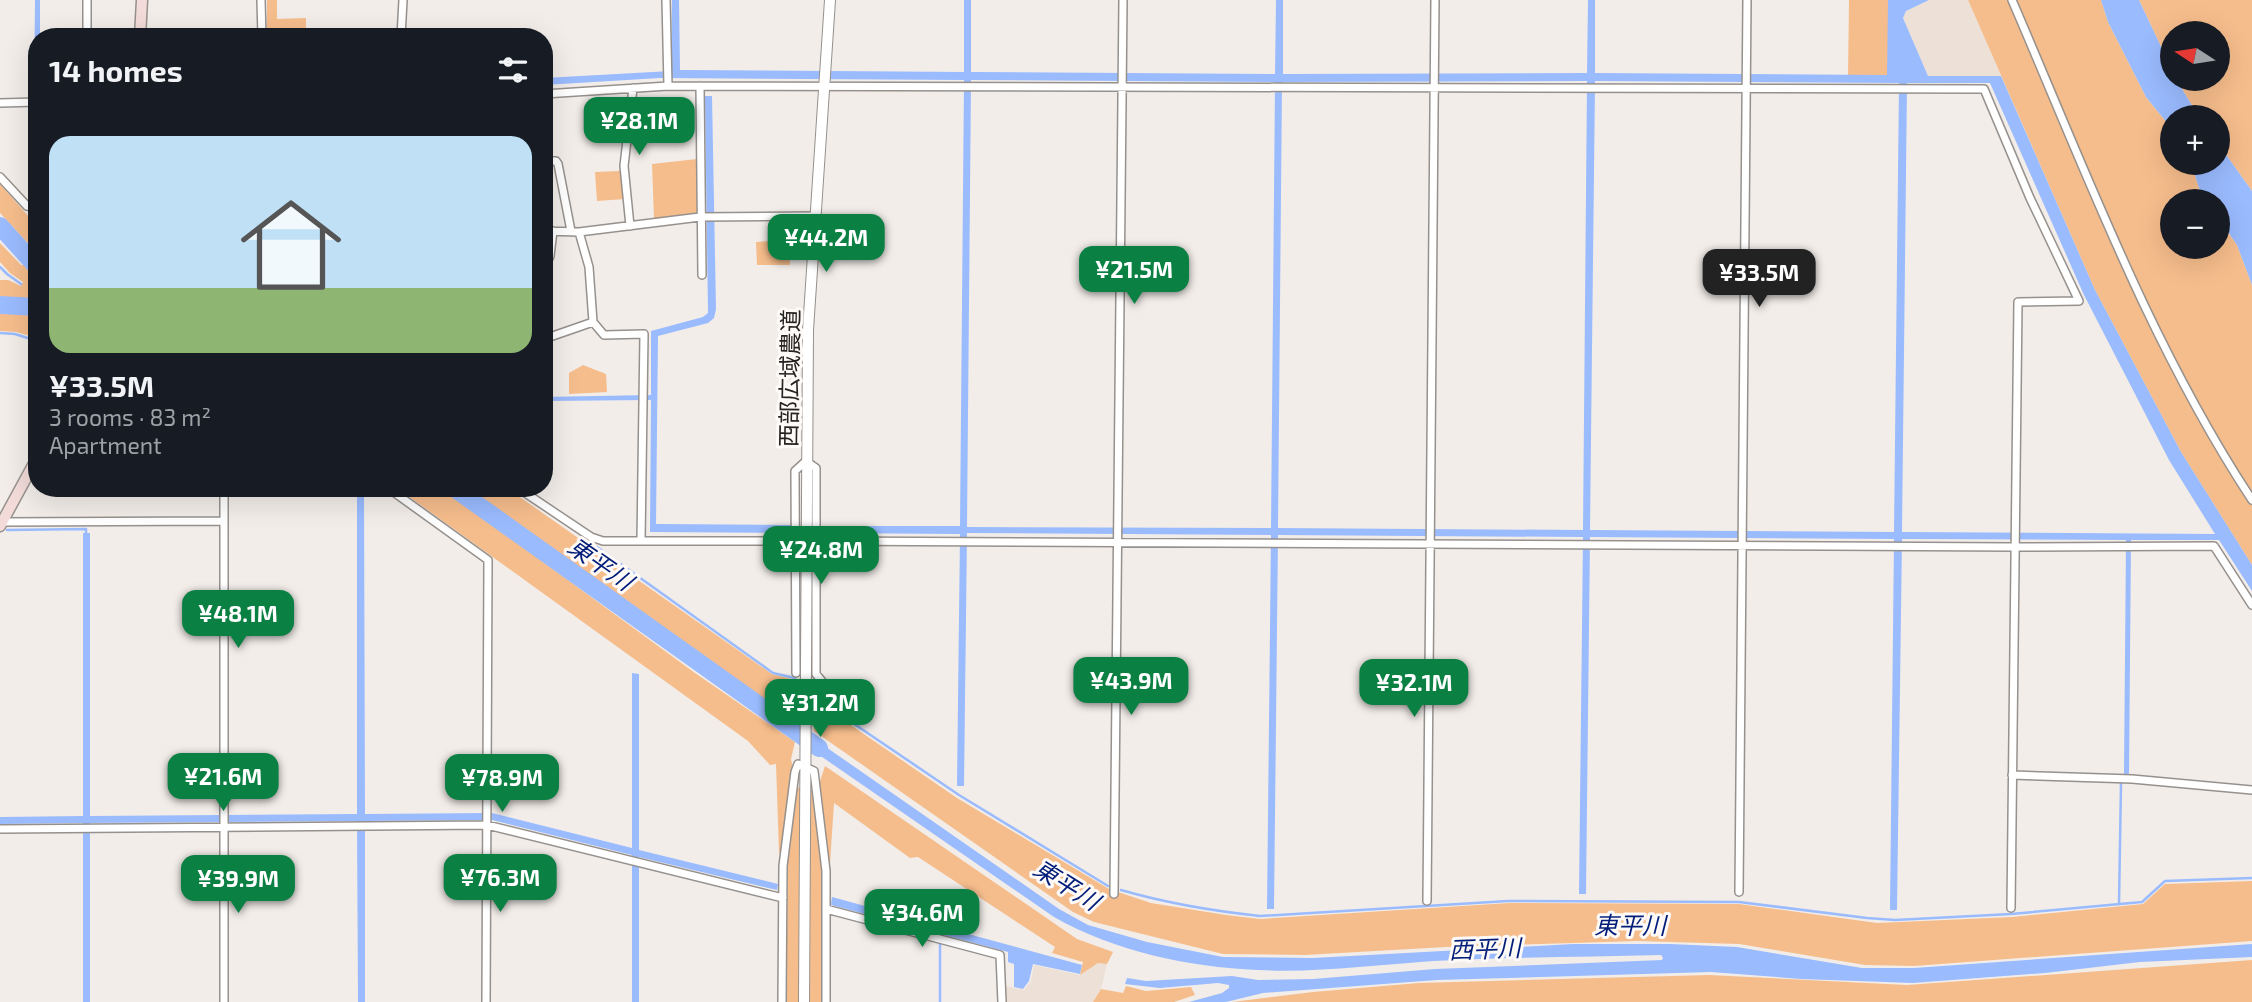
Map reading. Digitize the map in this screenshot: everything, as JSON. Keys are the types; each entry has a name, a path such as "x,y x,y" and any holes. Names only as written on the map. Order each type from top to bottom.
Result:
{"main road":[{"path":"140,28 142,0"},
{"path":"1,524 28,474"}],"street":[{"path":"87,0 87,28"},
{"path":"261,0 262,28"},
{"path":"401,28 403,0"},
{"path":"666,0 668,84"},
{"name":"西部広域農道","path":"805,767 808,330 830,0"},
{"path":"1114,894 1123,0"},
{"path":"1427,901 1435,0"},
{"path":"1739,891 1747,0"},
{"path":"2012,0 2124,262 2204,422 2252,500"},
{"path":"553,93 668,84 1984,89 2030,198 2080,301 2018,302 2011,908"},
{"path":"700,86 702,275"},
{"path":"630,226 624,166 633,88"},
{"path":"0,103 28,102"},
{"path":"553,160 558,164 575,231 589,267 593,322 604,335 644,334 641,541"},
{"path":"0,177 28,206"},
{"path":"553,231 630,226 702,217 815,216"},
{"path":"553,336 593,322"},
{"path":"796,673 795,471 806,461 816,468 816,674 838,701"},
{"path":"224,497 224,1002"},
{"path":"400,497 488,560 486,1002"},
{"path":"532,497 591,537 603,541 797,541"},
{"path":"1,524 224,521"},
{"path":"816,541 1118,539 1741,543 1904,547 2214,546 2252,605"},
{"path":"782,1002 783,866 798,764 814,771 826,871 826,1002"},
{"path":"804,1002 805,767"},
{"path":"2012,775 2132,779 2252,790"},
{"path":"0,829 487,825 783,898"},
{"path":"826,909 1000,955 1002,1002"}],"shaded area":[{"path":"267,0 277,0 277,19 306,18 306,28 267,28"},
{"path":"1849,0 1888,0 1888,75 1848,75"},
{"path":"1929,0 1968,0 2001,76 1928,76 1903,18 1906,11"},
{"path":"1968,0 2101,0 2108,22 2146,97 2160,114 2160,175 2195,175 2199,189 2160,189 2160,259 2230,259 2230,235 2237,245 2252,285 2252,565 2181,452 2095,290"},
{"path":"2139,0 2252,0 2252,191 2230,160 2230,105 2192,105 2183,91 2230,91 2230,21 2160,21 2160,45"},
{"path":"697,159 697,214 654,219 652,164"},
{"path":"620,171 625,199 597,201 595,172"},
{"path":"0,184 28,216 28,243 0,213"},
{"path":"789,221 790,265 757,265 756,242 770,241 770,222"},
{"path":"0,243 21,265 28,267 28,300 0,301 0,280 8,280 21,286 23,282 0,262"},
{"path":"0,309 28,314 28,335 0,331"},
{"path":"583,365 606,374 607,392 569,394 569,373"},
{"path":"409,497 454,497 695,673 795,742 791,759 797,787 811,790 820,781 825,766 1077,939 1113,952 1107,964 1098,963 1080,975 1083,962 1052,953 1055,947 918,857 910,858 834,803 830,864 822,868 822,1002 786,1002 788,864 779,852 776,764 770,765 748,741"},
{"path":"480,497 520,497 772,674 795,680 794,720"},
{"path":"814,682 839,717 957,798 1109,889 1151,903 1260,919 1509,903 1739,904 1877,923 2012,917 2143,904 2165,884 2252,881 2252,941 1914,966 1865,965 1739,944 1638,941 1305,955 1223,954 1094,922 1073,912 814,731"},
{"path":"2252,960 2252,1002 1232,1002 1419,983 1709,975 1907,985"},
{"path":"1098,963 1107,964 1101,989 1093,1002 1005,1002 1005,986 1024,990 1031,981 1034,965 1080,975"},
{"path":"1126,986 1146,991 1191,987 1195,995 1174,1002 1093,1002 1101,989 1123,993"}],"water":[{"path":"35,0 40,0 40,28 35,28"},
{"path":"672,0 679,0 680,70 964,72 964,0 971,0 971,72 1275,74 1276,0 1283,0 1283,74 1587,73 1588,0 1595,0 1595,73 1887,75 1888,0 1929,0 1906,11 1903,18 1928,76 2001,76 2095,290 2181,452 2252,565 2252,591 2219,540 2131,540 2129,774 2124,774 2126,540 1902,539 1897,910 1890,910 1894,539 1590,537 1586,894 1579,894 1583,537 1278,535 1274,909 1267,909 1271,535 967,533 964,786 957,786 960,534 822,533 822,526 960,526 964,80 660,78 553,84 553,78 671,71","holes":["971,80 1275,82 1271,528 967,527","1587,81 1583,530 1278,528 1282,82","1595,81 1899,83 1894,532 1590,530","1907,83 1990,83 2084,295 2169,460 2215,534 1902,532"]},
{"path":"2101,0 2139,0 2160,45 2160,91 2183,91 2192,105 2160,105 2160,114 2146,97 2108,22"},
{"path":"705,96 712,96 716,309 714,318 708,323 658,336 656,524 793,525 792,533 650,532 651,400 553,401 553,397 651,395 651,331 703,317 708,313"},
{"path":"2230,160 2252,191 2252,285 2237,245 2230,235 2230,189 2199,189 2195,175 2230,175"},
{"path":"357,497 364,497 365,814 492,813 632,848 632,673 639,674 639,850 778,884 777,890 639,857 639,1002 632,1002 632,855 492,820 365,821 365,1002 358,1002 357,821 90,823 90,1002 83,1002 83,823 0,824 0,817 83,816 83,533 90,533 90,816 357,814"},
{"path":"813,738 1059,909 1088,925 1147,942 1223,957 1313,958 1573,944 1670,944 1737,947 1862,968 1914,968 2252,944 2252,957 2140,962 2045,973 1913,983 1711,972 1437,980 1263,993 1226,1002 1189,1002 1222,993 1229,985 1218,983 1160,988 1125,984 1127,978 1146,981 1232,976 1258,980 1313,979 1435,969 1663,958 1661,955 1490,959 1280,971 1205,965 1152,955 1101,939 1054,917 812,750"},
{"path":"832,897 1082,965 1080,974 1033,964 1029,981 1023,989 1014,987 1014,964 1008,962 1008,952 831,905"}],"waterway":[{"path":"0,226 28,257"},
{"path":"0,267 21,284"},
{"path":"0,305 28,307"},
{"path":"0,333 28,338"},
{"name":"東平川","path":"467,497 819,748"},
{"path":"7,530 86,529 86,533"},
{"path":"597,547 773,673 795,678"},
{"path":"815,680 841,715 959,795 1108,886"},
{"path":"2119,904 2121,783"},
{"path":"1121,890 1190,906 1260,916 1508,901 1739,902 1895,920 2011,914 2142,902 2165,881 2252,878"},
{"path":"940,943 940,1002"}],"water label":[{"name":"西平川","path":"1485,948"}]}
